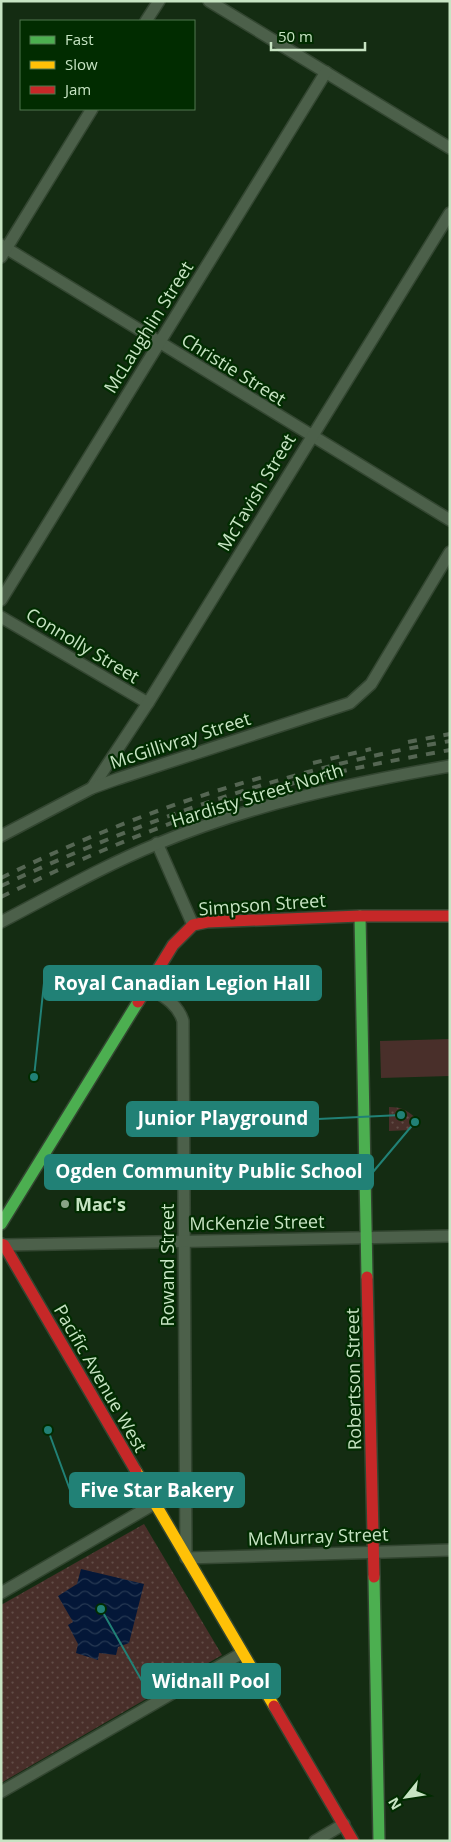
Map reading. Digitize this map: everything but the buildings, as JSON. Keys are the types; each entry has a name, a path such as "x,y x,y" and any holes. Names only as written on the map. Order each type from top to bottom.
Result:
{"street":[{"path":"147,20 158,1"},
{"path":"209,1 450,148"},
{"name":"McLaughlin Street","path":"1,600 326,72"},
{"path":"3,250 91,110"},
{"name":"McTavish Street","path":"92,788 148,703 450,213"},
{"name":"Christie Street","path":"3,250 450,520"},
{"name":"McGillivray Street","path":"1,836 92,788 350,704 371,684 450,552"},
{"name":"Connolly Street","path":"1,617 148,703"},
{"name":"Hardisty Street North","path":"1,922 157,843 232,817 312,794 386,777 450,766"},
{"path":"157,843 193,925"},
{"name":"Simpson Street","path":"1,1224 173,946 193,925 235,920 360,916 450,916"},
{"name":"Robertson Street","path":"360,916 368,1238 378,1841"},
{"name":"Rowand Street","path":"149,987 170,1001 180,1012 183,1021 186,1558"},
{"name":"McKenzie Street","path":"3,1244 450,1236"},
{"name":"Pacific Avenue West","path":"3,1244 353,1841"},
{"path":"1,1593 154,1504"},
{"name":"McMurray Street","path":"186,1558 450,1550"},
{"path":"1,1792 242,1653"},
{"path":"316,1841 344,1824"}],"shaded area":[{"path":"450,1039 450,1076 381,1078 380,1041"},
{"path":"389,1107 405,1110 418,1120 410,1130 389,1131"},
{"path":"144,1524 222,1655 1,1783 1,1605"}],"water":[{"path":"81,1569 144,1584 129,1643 118,1647 116,1655 99,1653 98,1660 76,1653 78,1644 68,1625 73,1622 58,1596 77,1584"}],"railway":[{"path":"408,742 450,734"},
{"path":"1,886 110,839 221,798 334,765 450,741"},
{"path":"313,763 371,749"},
{"path":"1,897 106,849 213,808 287,785 450,750"},
{"path":"1,878 66,848 165,808 267,776"}],"traffic: fast":[{"path":"360,916 367,1277"},
{"path":"1,1224 138,1002"},
{"path":"374,1577 379,1841"}],"traffic: slow":[{"path":"136,1471 274,1706"}],"traffic: jam":[{"path":"138,1002 173,945 193,925 207,922 360,916 450,916"},
{"path":"1,1244 4,1245 136,1471"},
{"path":"367,1277 374,1577"},
{"path":"274,1706 353,1841"}],"place":[{"name":"Royal Canadian Legion Hall","path":"34,1077"},
{"name":"Junior Playground","path":"401,1115"},
{"name":"Ogden Community Public School","path":"415,1122"},
{"name":"Mac's","path":"65,1204"},
{"name":"Five Star Bakery","path":"48,1430"},
{"name":"Widnall Pool","path":"101,1609"}]}
